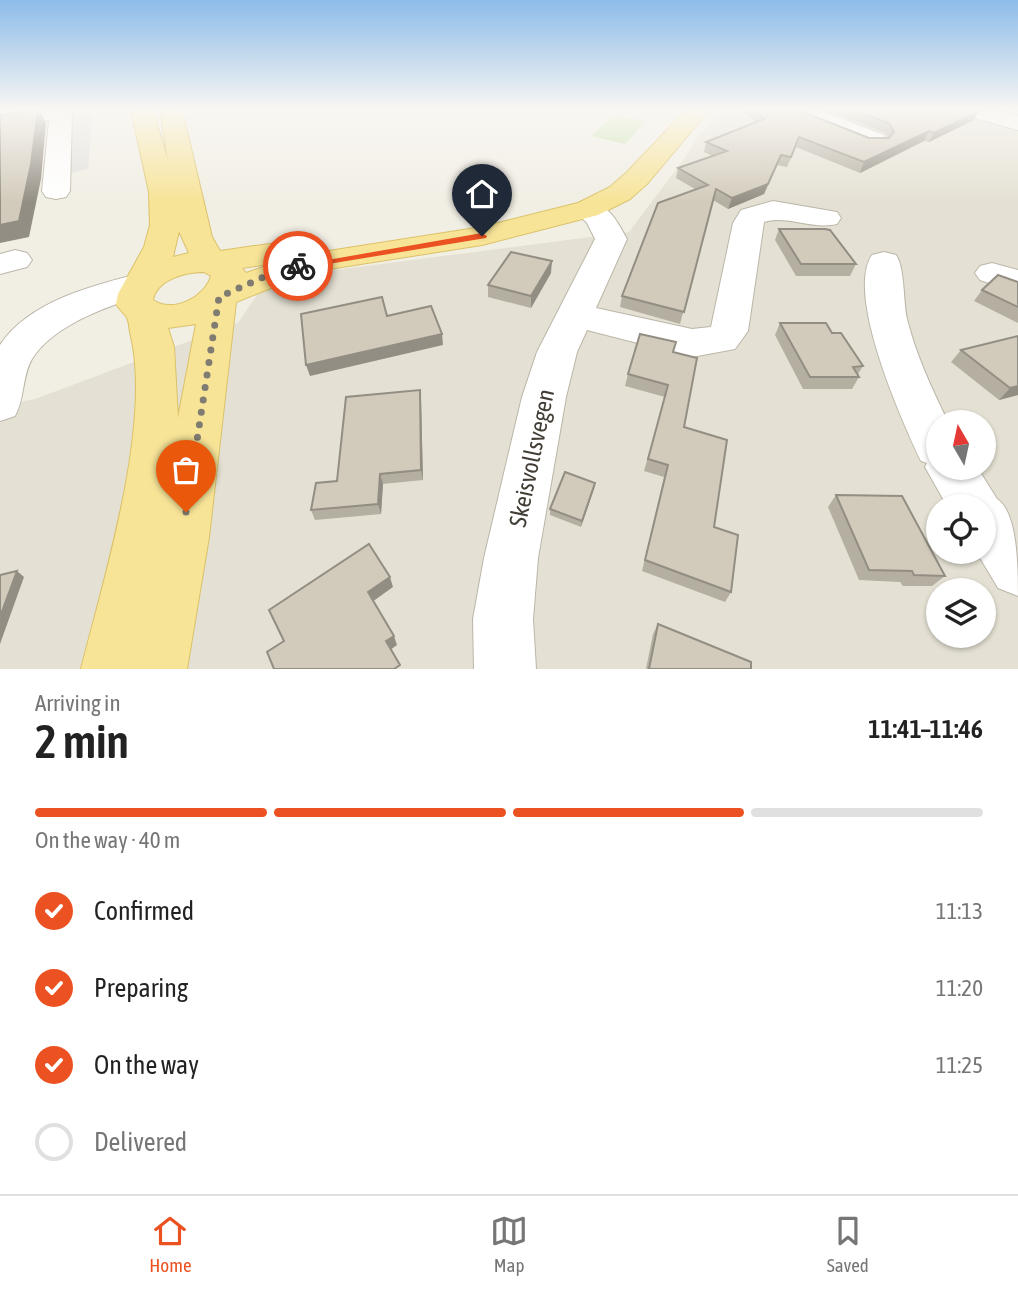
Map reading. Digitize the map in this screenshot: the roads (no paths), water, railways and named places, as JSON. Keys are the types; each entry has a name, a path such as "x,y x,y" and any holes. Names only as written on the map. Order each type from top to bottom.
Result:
{"main road":[{"path":"112,669 142,521 157,411 157,369 152,330 143,297 162,242 165,216 164,198 150,141"},
{"path":"156,669 186,512 215,279 196,237 176,141"},
{"path":"143,297 176,265 194,262 215,279 266,276 307,264 482,236 568,215 620,193 670,141"},
{"path":"143,297 173,316 190,312 215,279"}],"street":[{"path":"56,191 59,141"},
{"path":"575,316 692,343 721,340 729,331 748,223 752,216 773,209 826,218"},
{"name":"Skeisvollsvegen","path":"505,669 503,619 511,558 544,397 557,352 603,257 568,215"},
{"path":"884,262 885,299 892,327 909,388 926,423"},
{"path":"0,404 10,363 22,343 41,330 93,318 143,297"},
{"path":"996,537 1018,569"}]}
